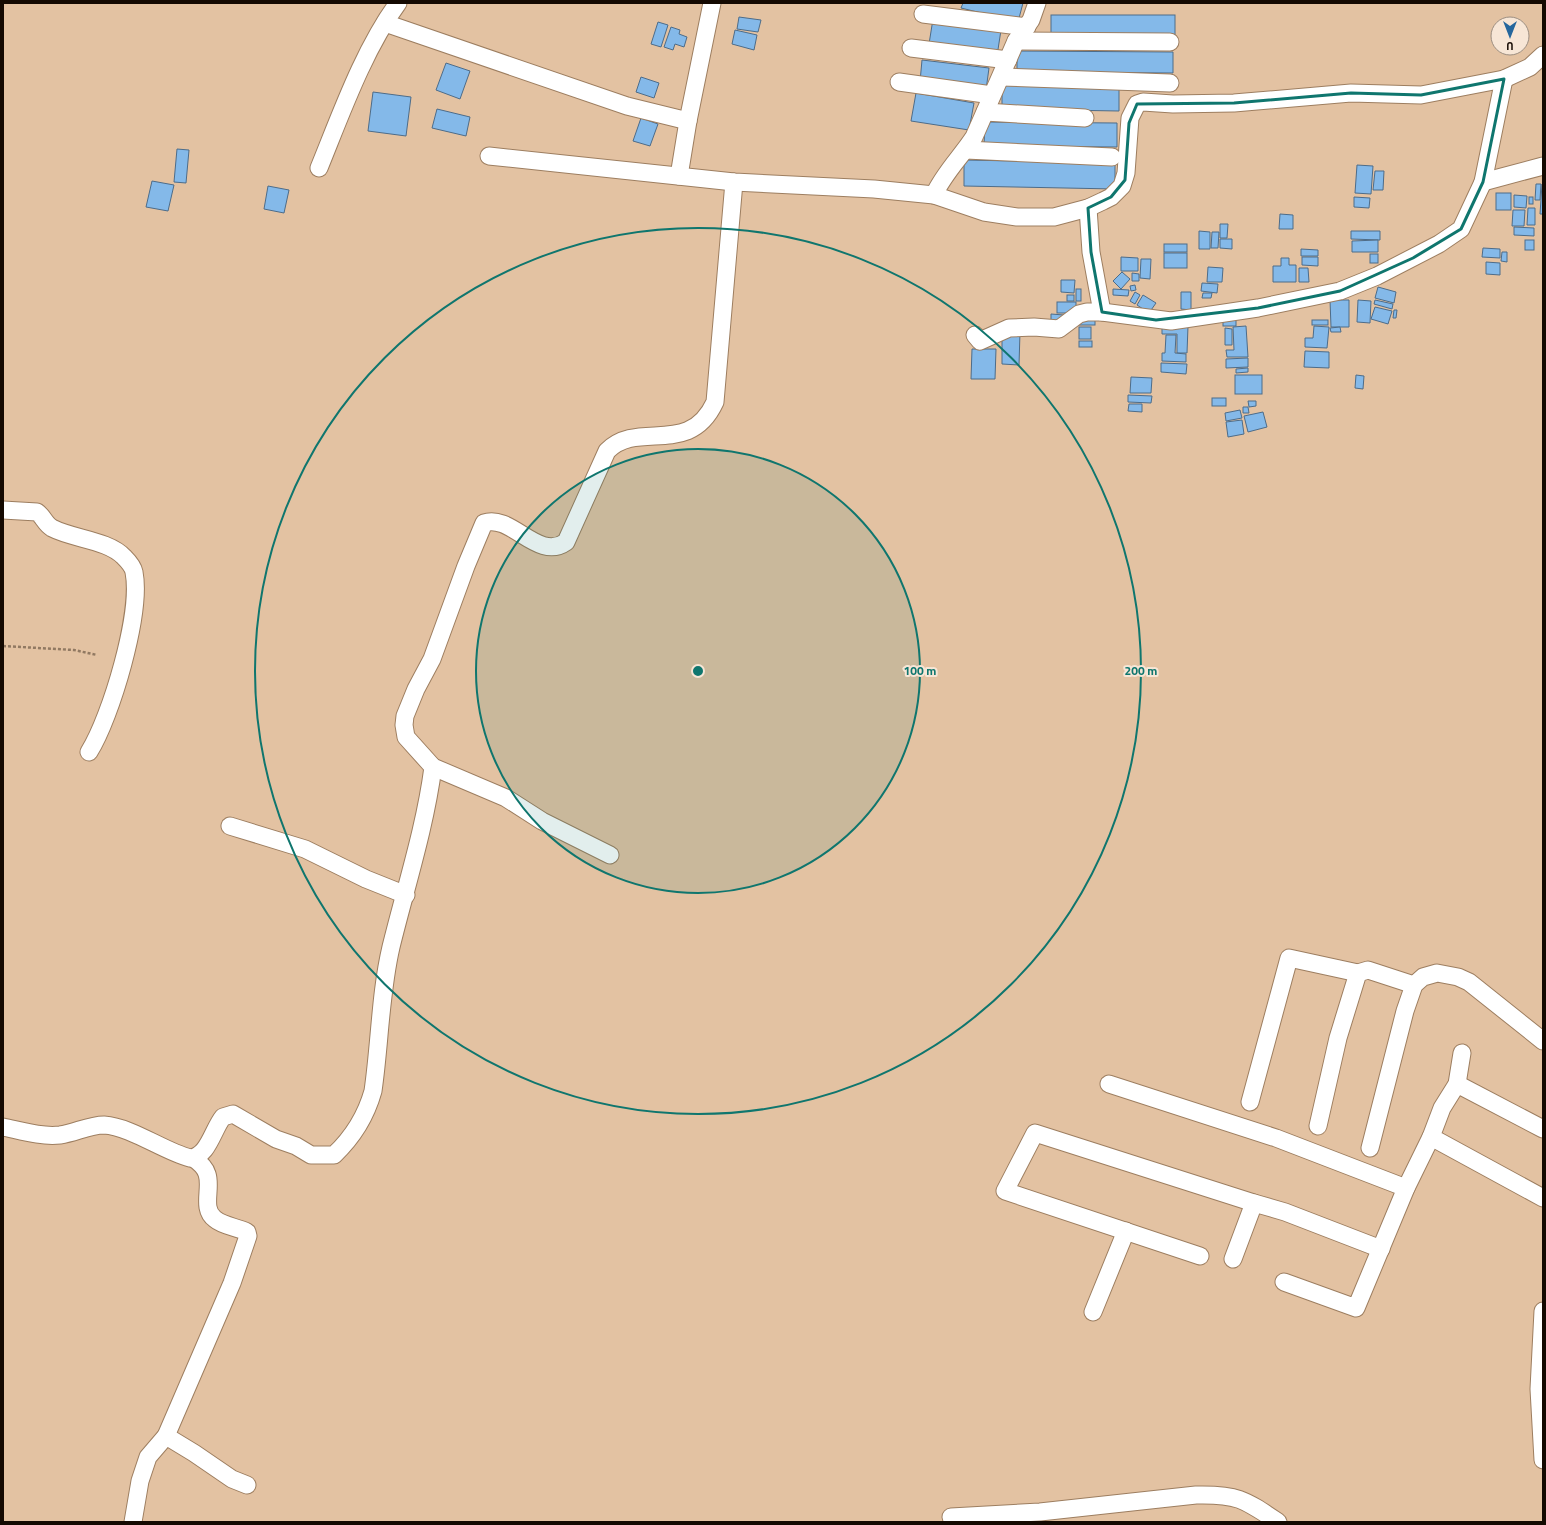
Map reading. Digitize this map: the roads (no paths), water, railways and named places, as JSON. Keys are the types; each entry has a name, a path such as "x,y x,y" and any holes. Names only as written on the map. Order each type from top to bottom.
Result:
{"street":[{"path":"320,168 344,108 374,42 398,3"},
{"path":"679,176 688,121 712,3"},
{"path":"934,195 947,173 966,150 985,112 1016,41 1027,27 1037,3"},
{"path":"923,14 1027,27"},
{"path":"385,23 627,106 688,121"},
{"path":"1016,41 1170,42"},
{"path":"911,48 1008,60"},
{"path":"489,156 734,182 874,188 934,195 984,212 1017,217 1054,217 1088,208 1111,197 1122,186 1125,180 1129,123 1137,104 1143,102 1173,104 1234,103 1351,93 1422,95 1504,80 1530,68 1543,55"},
{"path":"1000,77 1170,83"},
{"path":"975,335 980,341 1009,328 1034,327 1059,329 1080,314 1102,312 1171,321 1258,308 1340,291 1377,276 1439,244 1461,229 1483,182 1504,80"},
{"path":"898,82 992,95"},
{"path":"985,112 1085,118"},
{"path":"966,150 1112,157"},
{"path":"1483,182 1543,166"},
{"path":"610,855 542,820 506,798 433,767 406,738 404,725 405,716 432,659 466,566 484,523 498,521 542,544 557,547 566,542 607,451 613,445 620,441 681,434 700,423 711,411 715,402 734,182"},
{"path":"1088,208 1092,252 1102,312"},
{"path":"3,510 37,512 51,527 117,551 126,559 134,571 135,599 123,663 99,731 88,752"},
{"path":"193,1158 200,1154 205,1148 221,1120 230,1114 239,1115 276,1139 296,1146 311,1155 334,1154 350,1140 369,1105 373,1091 383,988 391,947 426,815 433,767"},
{"path":"230,826 305,849 366,879 406,894"},
{"path":"1250,1102 1289,958 1358,973 1368,970 1414,985"},
{"path":"1318,1126 1338,1038 1358,973"},
{"path":"1370,1148 1405,1011 1414,985 1423,977 1437,973 1458,977 1469,982 1543,1041"},
{"path":"1284,1282 1356,1308 1406,1188 1442,1108 1457,1084 1462,1053"},
{"path":"1109,1084 1276,1138 1406,1188"},
{"path":"1457,1084 1543,1129"},
{"path":"3,1127 49,1136 68,1134 104,1125 118,1128 186,1157 193,1158 203,1166 208,1175 208,1209 211,1215 218,1222 247,1232 248,1236 232,1283 166,1436 148,1457 140,1481 133,1522"},
{"path":"1200,1256 1005,1191 1035,1133 1285,1212 1381,1249"},
{"path":"1430,1137 1543,1198"},
{"path":"1233,1259 1254,1203"},
{"path":"1093,1312 1126,1232"},
{"path":"1543,1311 1539,1389 1543,1460"},
{"path":"166,1436 194,1452 232,1479 247,1485"},
{"path":"951,1518 1005,1516 1196,1495 1221,1495 1235,1497 1251,1504 1278,1522"}]}
